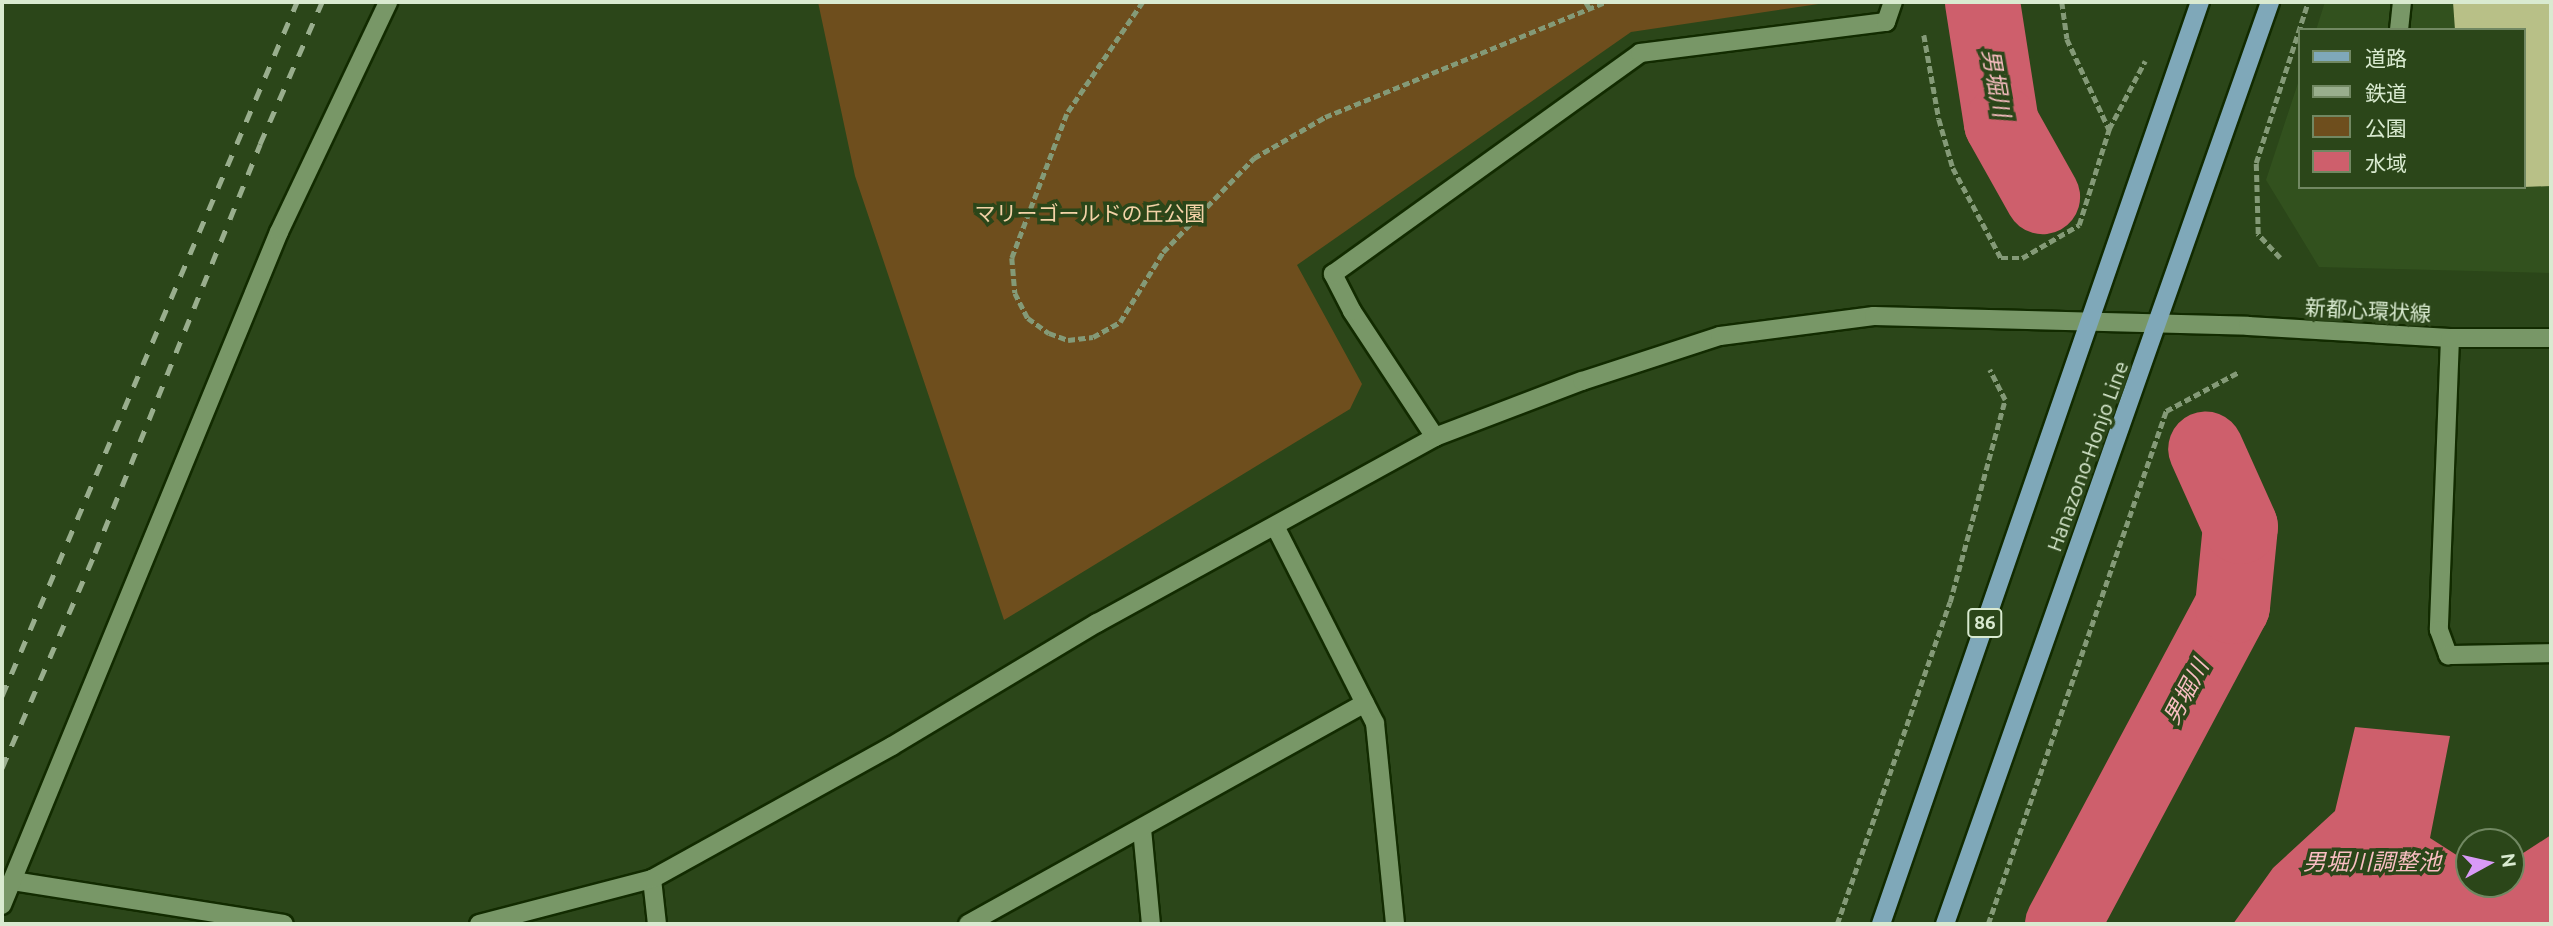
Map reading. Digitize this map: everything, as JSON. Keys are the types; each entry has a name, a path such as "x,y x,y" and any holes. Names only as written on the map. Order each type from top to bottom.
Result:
{"main road":[{"name":"86","path":"2090,321 2200,2"},
{"name":"Hanazono-Honjo Line","path":"1945,924 2270,2"},
{"name":"Hanazono-Honjo Line","path":"1881,924 2090,321"}],"street":[{"path":"2,905 279,232 387,2"},
{"path":"1435,437 1352,312 1332,274 1640,53 1886,22 1894,2"},
{"path":"2399,28 2402,2"},
{"name":"新都心環状線","path":"479,924 652,879 892,746 1097,623 1435,437 1581,381 1720,336 1874,316 2090,321 2451,338 2551,338"},
{"path":"2451,338 2439,630 2448,655 2551,653"},
{"path":"1275,526 1375,723 1395,924"},
{"path":"968,924 1365,703"},
{"path":"1142,829 1151,924"},
{"path":"652,879 657,924"},
{"path":"13,881 284,924"}],"path":[{"path":"1143,2 1067,114 1012,258 1015,293 1028,318 1049,333 1069,340 1093,337 1120,322 1163,252 1254,158 1325,117 1605,2"},
{"path":"1586,2 1590,9"},
{"path":"2062,2 2067,39 2109,130"},
{"path":"2300,28 2308,2"},
{"path":"2280,258 2258,233 2256,163 2298,33"},
{"path":"1924,35 1939,119 1953,169 2001,258 2022,258 2079,225 2109,130 2145,60"},
{"path":"1837,924 1953,589 2005,400 1990,370"},
{"path":"1988,924 2166,411 2237,373"}],"shaded area":[{"path":"2325,2 2551,2 2551,273 2319,267 2266,180 2298,83 2298,189 2525,189 2525,28 2317,28"}],"green space":[{"name":"マリーゴールドの丘公園","path":"818,2 1832,2 1631,32 1297,265 1362,384 1350,409 1004,620 855,176"}],"water":[{"name":"男堀川調整池","path":"2355,727 2450,736 2430,838 2455,854 2455,898 2525,898 2525,852 2551,835 2551,924 2233,924 2273,868 2335,811"}],"building":[{"path":"2453,2 2551,2 2551,186 2525,187 2525,28 2455,28"}],"waterway":[{"name":"男堀川","path":"1982,2 2001,123 2042,196"},
{"name":"男堀川","path":"2062,924 2232,606 2240,526 2205,448"}],"railway":[{"path":"2,696 297,2"},
{"path":"2,768 95,553 260,144 322,2"}]}
